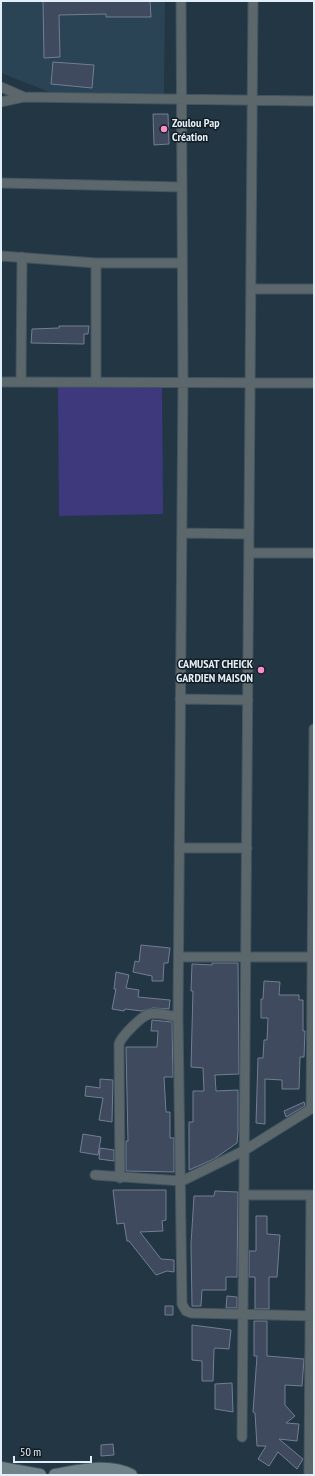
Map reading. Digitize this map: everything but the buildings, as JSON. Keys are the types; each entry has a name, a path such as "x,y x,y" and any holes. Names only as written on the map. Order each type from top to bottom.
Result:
{"street":[{"path":"181,1 183,100 183,382 178,1017 182,1181 182,1304 186,1311 191,1313 244,1316 312,1316"},
{"path":"242,1437 254,1"},
{"path":"1,87 24,97"},
{"path":"1,102 24,97 314,101"},
{"path":"1,183 182,187"},
{"path":"1,256 96,263 182,263"},
{"path":"21,382 22,257"},
{"path":"96,263 96,382"},
{"path":"251,289 314,289"},
{"path":"1,382 314,383"},
{"path":"182,533 249,534"},
{"path":"249,553 314,553"},
{"path":"180,699 248,700"},
{"path":"95,1175 120,1178 182,1181 245,1150 313,1108 314,730"},
{"path":"179,848 247,848"},
{"path":"179,957 313,957"},
{"path":"120,1178 119,1044 121,1038 144,1017 150,1014 178,1017"},
{"path":"244,1195 313,1195 309,1473"},
{"path":"1,1468 40,1475"},
{"path":"55,1475 92,1469 113,1470 131,1475"}],"shaded area":[{"path":"1,1 165,1 164,94 49,92 1,73"},
{"path":"162,385 163,514 59,516 58,387"}],"place":[{"name":"Zoulou Pap Création","path":"164,129"},
{"name":"CAMUSAT CHEICK GARDIEN MAISON","path":"261,670"}]}
